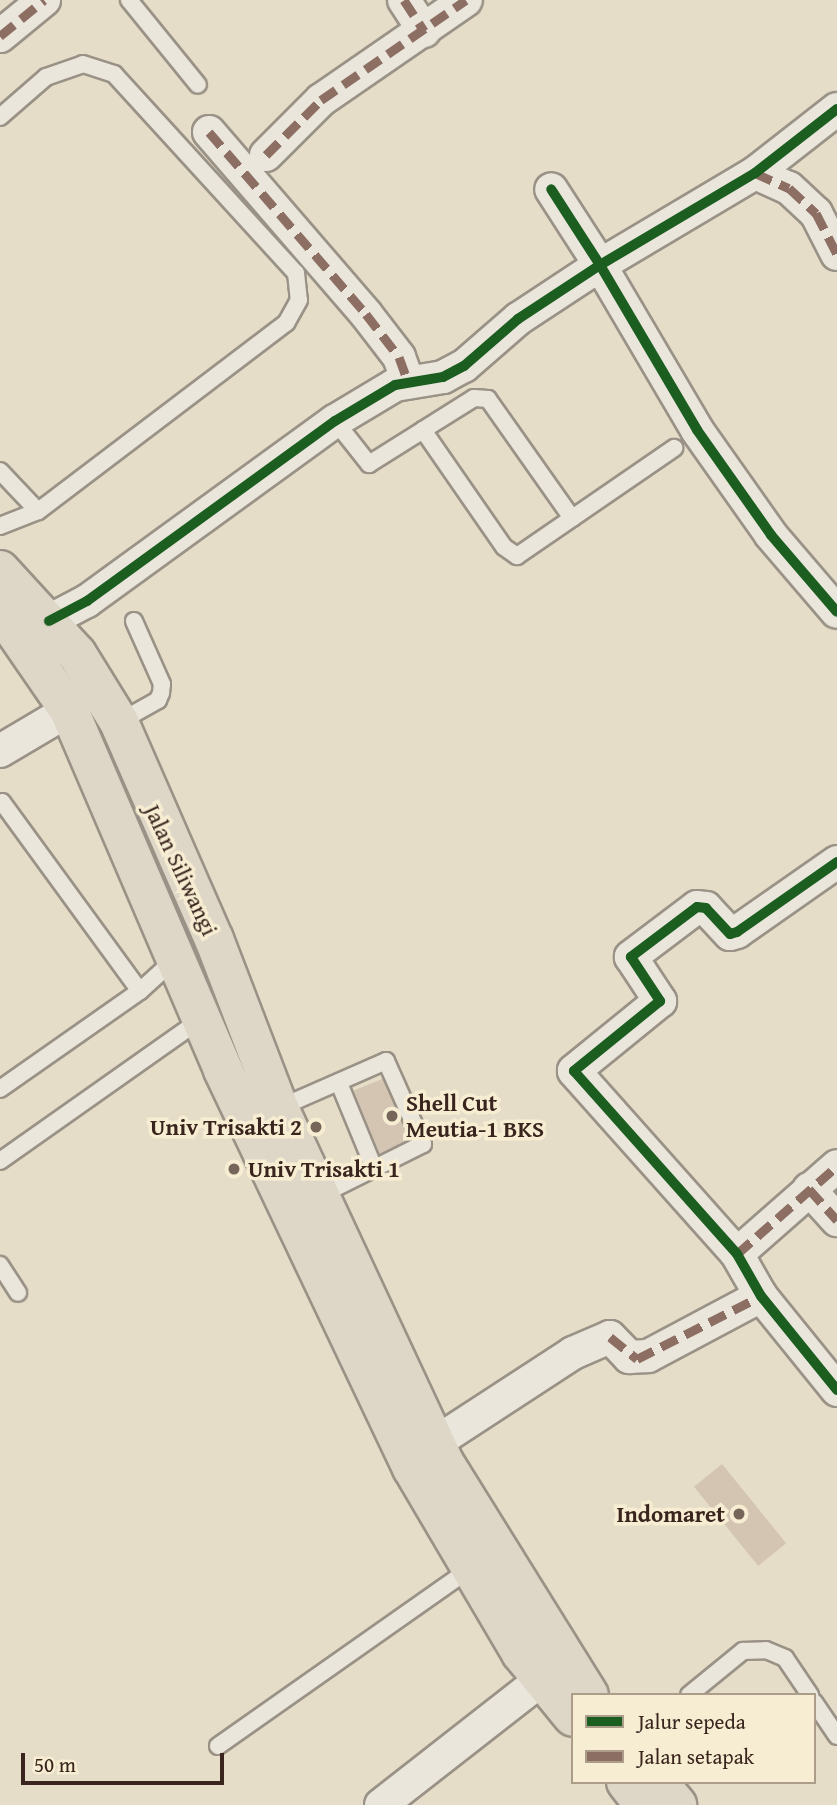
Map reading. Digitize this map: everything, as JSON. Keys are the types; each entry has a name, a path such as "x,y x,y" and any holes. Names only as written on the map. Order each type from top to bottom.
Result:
{"main road":[{"name":"Jalan Siliwangi","path":"0,570 49,621 119,722 214,939 264,1113 303,1202"},
{"name":"Jalan Siliwangi","path":"0,610 69,710 173,960 201,1019 264,1113"},
{"path":"303,1202 435,1443 588,1693"},
{"path":"303,1202 412,1468 471,1568 542,1679 571,1715"},
{"path":"628,1784 644,1805"},
{"path":"660,1784 677,1805"}],"street":[{"path":"0,36 44,0"},
{"path":"404,0 424,31"},
{"path":"266,155 321,100 466,0"},
{"path":"49,621 87,601 335,421 408,382 443,377 464,366 518,319 600,265 755,173 837,109"},
{"path":"209,132 366,314 399,356 408,382"},
{"path":"755,173 789,188 816,213 837,254"},
{"path":"551,189 600,265 697,430 771,535 837,612"},
{"path":"0,751 69,710"},
{"path":"837,862 737,932 730,934 706,908 697,907 631,957 660,1001 574,1071 737,1254 761,1296 837,1390"},
{"path":"737,1254 837,1166"},
{"path":"809,1189 837,1220"},
{"path":"435,1443 585,1348 610,1337 629,1357 648,1356 761,1296"},
{"path":"381,1805 542,1679"}],"lane":[{"path":"129,0 198,85"},
{"path":"0,117 46,77 83,64 114,74 296,273 299,300 286,323 38,511 0,526"},
{"path":"335,421 369,464 474,398 488,399 572,518"},
{"path":"423,430 511,553 517,556 674,448"},
{"path":"0,471 38,511"},
{"path":"119,722 158,701 161,693 134,621"},
{"path":"2,802 140,991"},
{"path":"0,1089 140,991 173,960"},
{"path":"0,1161 201,1019"},
{"path":"264,1113 386,1061 422,1144 303,1202"},
{"path":"339,1083 373,1168"},
{"path":"0,1265 18,1293"},
{"path":"218,1746 471,1568"},
{"path":"691,1693 743,1651 766,1650 785,1658 809,1693"},
{"path":"816,1705 837,1736"}],"building":[{"name":"Shell Cut Meutia-1 BKS","path":"402,1071 430,1141 382,1161 354,1090"},
{"name":"Indomaret","path":"722,1464 786,1543 758,1566 694,1487"}],"marked path":[{"path":"0,36 44,0"},
{"path":"404,0 424,31"},
{"path":"266,155 321,100 466,0"},
{"path":"209,132 366,314 399,357 408,382"},
{"path":"755,173 789,188 816,213 837,254"},
{"path":"737,1254 837,1166"},
{"path":"809,1189 837,1220"},
{"path":"610,1337 637,1359 761,1296"}],"cycle path":[{"path":"837,109 755,173 600,265 697,430 771,535 837,612"},
{"path":"49,621 87,601 335,421 395,385 443,377 464,366 518,319 600,265 551,189"},
{"path":"837,862 737,932 730,934 706,908 697,907 631,957 660,1001 574,1071 737,1254 761,1296 837,1390"}],"place":[{"name":"Shell Cut Meutia-1 BKS","path":"392,1116"},
{"name":"Univ Trisakti 2","path":"316,1127"},
{"name":"Univ Trisakti 1","path":"234,1169"},
{"name":"Indomaret","path":"739,1514"}]}
